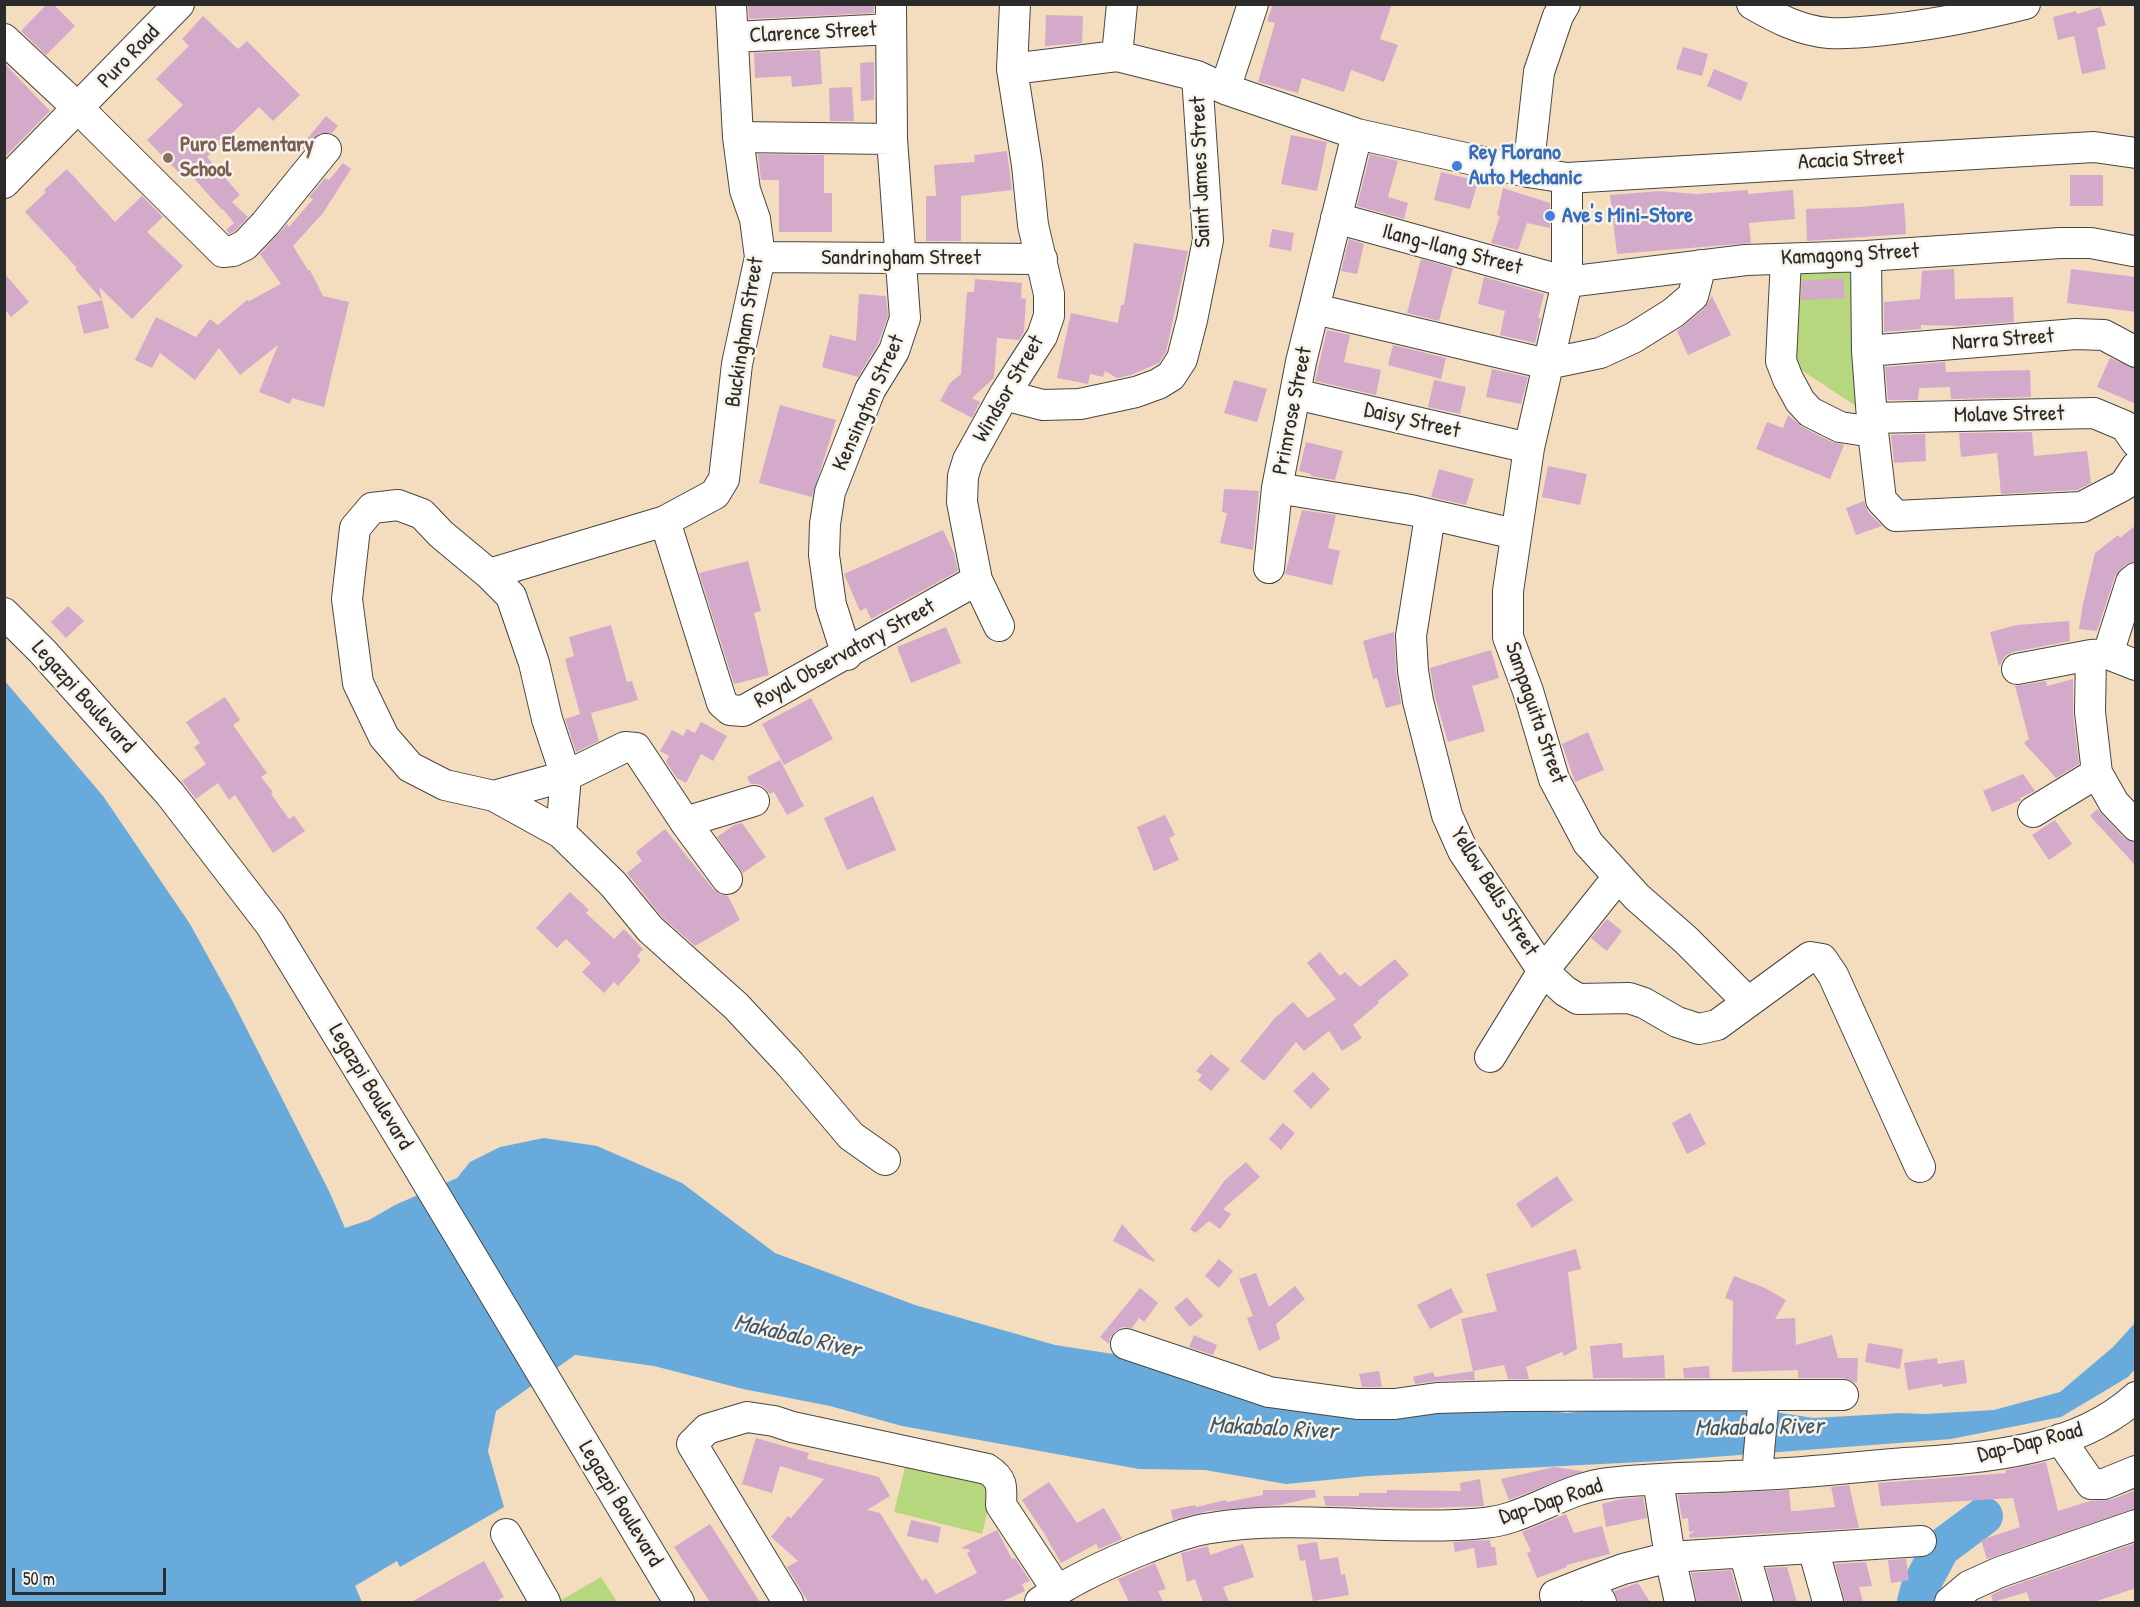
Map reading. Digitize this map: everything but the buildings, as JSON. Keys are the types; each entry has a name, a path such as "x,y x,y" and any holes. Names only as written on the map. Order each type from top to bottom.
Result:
{"street":[{"name":"Puro Road","path":"4,183 79,109 179,4"},
{"name":"Buckingham Street","path":"489,574 665,521 715,494 724,479 737,364 760,258 755,219 746,190 738,137 731,4"},
{"name":"Windsor Street","path":"999,626 978,580 962,502 963,476 968,460 1004,395 1042,336 1049,316 1049,294 1033,225 1027,165 1012,69 1015,4"},
{"path":"1012,69 1117,56 1122,4"},
{"path":"1224,89 1253,4"},
{"path":"1528,172 1539,72 1558,16 1565,4"},
{"path":"1752,4 1794,25 1828,33 1857,33 1917,27 1973,17 2025,4"},
{"name":"Clarence Street","path":"734,37 891,17"},
{"name":"Kensington Street","path":"847,655 831,605 824,555 825,524 830,492 870,390 894,351 905,318 892,139 891,17"},
{"path":"4,39 79,109 222,252 233,251 245,244 265,224 327,149"},
{"name":"Acacia Street","path":"1117,56 1197,76 1224,89 1357,134 1528,172 1567,177 2094,147 2136,153"},
{"name":"Saint James Street","path":"1004,395 1043,405 1080,404 1136,392 1158,384 1171,376 1182,359 1208,240 1197,76"},
{"name":"Primrose Street","path":"1357,134 1301,362 1277,488 1411,510 1515,534"},
{"path":"738,137 892,139"},
{"name":"Sampaguita Street","path":"1567,177 1567,282 1529,448 1508,591 1508,637 1528,691 1554,779 1588,843 1636,897 1686,940 1747,1001"},
{"name":"Ilang-Ilang Street","path":"1336,218 1567,282"},
{"name":"Kamagong Street","path":"1567,282 1701,265 1786,258 1866,256 2060,243 2091,243 2133,251"},
{"path":"1866,256 1867,351 1881,500 1896,516 2082,507 2124,485 2136,467"},
{"name":"Sandringham Street","path":"760,258 1042,259"},
{"name":"Molave Street","path":"1786,258 1781,361 1800,401 1810,411 1840,427 2094,413 2125,426 2136,442"},
{"path":"1315,309 1548,364 1600,353 1633,338 1673,314 1693,296 1701,265"},
{"name":"Narra Street","path":"1867,351 2076,334 2104,335 2136,352"},
{"name":"Daisy Street","path":"1295,394 1529,448"},
{"path":"1269,568 1277,488"},
{"path":"561,833 566,776 547,719 534,663 511,596 489,574 441,534 422,514 398,505 372,508 355,528 347,599 358,683 384,737 410,767 445,785 494,796 561,833 613,884 650,929 736,1006 790,1064 851,1136 885,1160"},
{"name":"Yellow Bells Street","path":"1430,516 1411,636 1418,701 1447,815 1463,851 1543,970 1565,991 1578,999 1629,998 1644,1003 1677,1022 1699,1029 1717,1025 1810,957 1822,958 1833,975 1920,1167"},
{"name":"Royal Observatory Street","path":"665,521 722,703 730,710 743,711 978,580"},
{"path":"2136,578 2131,582 2099,655 2090,712 2097,773 2114,803 2136,826"},
{"name":"Legazpi Boulevard","path":"4,613 43,652 170,795 270,924 679,1602"},
{"path":"2017,669 2099,655 2136,665"},
{"path":"494,796 566,776 624,747 636,748 685,822 727,879"},
{"path":"2033,812 2097,773"},
{"path":"685,822 754,801"},
{"path":"1490,1057 1543,970 1618,877"},
{"path":"1126,1344 1269,1392 1357,1404 1395,1404 1437,1398 1510,1396 1763,1401 1843,1395"},
{"name":"Dap-Dap Road","path":"1048,1596 1106,1564 1183,1534 1210,1528 1287,1524 1455,1525 1490,1522 1512,1517 1581,1489 1607,1483 1658,1480 1758,1467 1998,1455 2060,1439 2098,1425 2136,1397"},
{"path":"1758,1467 1763,1401"},
{"path":"788,1602 692,1444 707,1429 747,1417 774,1421 803,1430 987,1469 998,1476 1002,1488 1000,1505 1048,1596"},
{"path":"2060,1439 2091,1484 2104,1484 2136,1471"},
{"path":"1658,1480 1670,1557 1680,1602"},
{"path":"1950,1602 1969,1586 2000,1572 2136,1525"},
{"path":"506,1534 544,1602"},
{"path":"1555,1594 1595,1592 1623,1569 1670,1557 1921,1541"},
{"path":"1813,1548 1828,1602"},
{"path":"1744,1552 1758,1602"}],"green space":[{"path":"1859,261 1862,410 1792,364 1792,266"},
{"path":"907,1459 995,1481 982,1534 894,1512"},
{"path":"601,1577 617,1602 558,1602"}],"water":[{"name":"Makabalo River","path":"4,680 103,796 190,924 233,1002 329,1191 345,1228 369,1220 395,1205 457,1178 470,1162 500,1147 544,1138 597,1146 682,1183 775,1253 915,1305 1055,1345 1152,1360 1247,1393 1491,1402 1566,1413 1694,1400 1814,1418 1994,1410 2060,1392 2113,1347 2135,1323 2135,1369 2128,1377 2061,1417 1951,1439 1660,1461 1368,1476 1286,1484 1205,1470 1139,1469 902,1426 830,1406 743,1389 654,1366 575,1355 496,1411 488,1451 504,1507 400,1567 397,1561 355,1586 362,1602 5,1602"}],"waterway":[{"path":"1916,1602 1920,1587 1941,1548 1984,1516"}],"place":[{"name":"Puro Elementary School","path":"168,158"},
{"name":"Rey Florano Auto Mechanic","path":"1457,166"},
{"name":"Ave's Mini-Store","path":"1550,216"}]}
